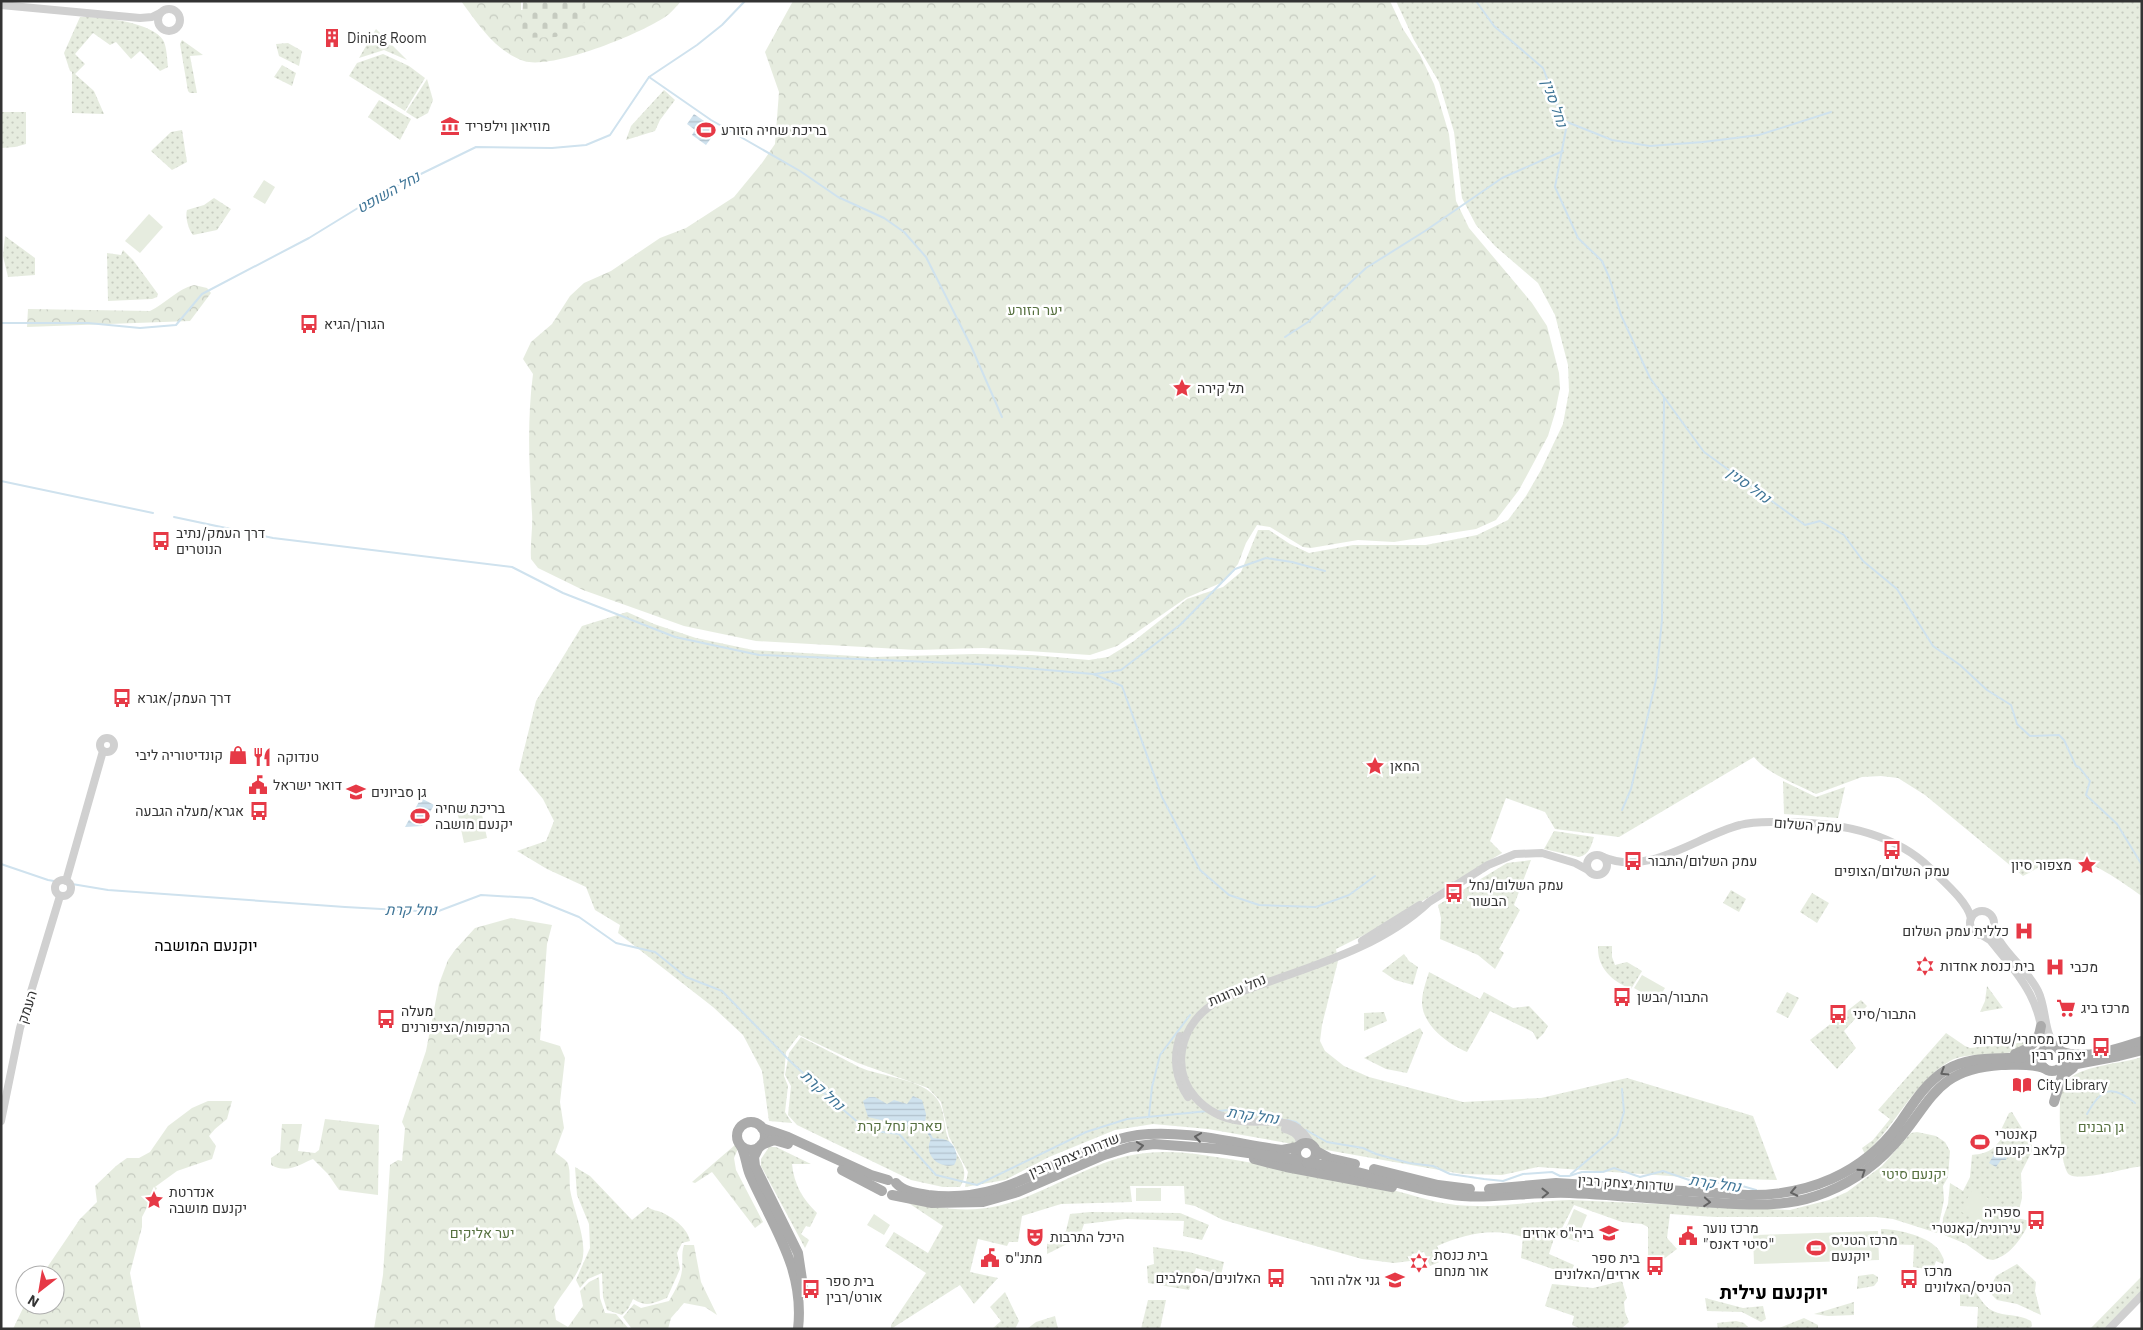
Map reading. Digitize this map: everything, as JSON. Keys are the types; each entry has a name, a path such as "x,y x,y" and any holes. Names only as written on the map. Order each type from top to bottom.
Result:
{"main road":[{"path":"2009,1057 2035,1044 2040,1034 2041,1026"},
{"path":"2142,1041 2094,1053 2070,1054 2049,1048 2043,1052 2040,1059 2044,1068 2052,1071 2061,1067 2142,1050"},
{"path":"2060,1051 2064,1058 2061,1067"},
{"name":"שדרות יצחק רבין","path":"1314,1148 1334,1159 1460,1189 1556,1183 1747,1195 1789,1193 1822,1184 1844,1173 1864,1159 1892,1133 1922,1091 1945,1071 1954,1066 1974,1060 2043,1052"},
{"path":"2054,1102 2062,1076 2071,1069 2087,1063"},
{"name":"שדרות יצחק רבין","path":"892,1195 932,1203 982,1202 1018,1192 1104,1155 1130,1147 1166,1144 1212,1148 1303,1161 1346,1169 1448,1194 1472,1196 1571,1193 1747,1205 1790,1203 1826,1193 1871,1167 1899,1139 1936,1090 1957,1074 1977,1067 2030,1064 2044,1068"},
{"path":"798,1329 799,1296 794,1270 785,1246 750,1176 737,1138 742,1126 746,1123 754,1123 762,1128 765,1137 754,1157 755,1166 793,1242 801,1265 805,1299 805,1329"},
{"name":"שדרות יצחק רבין","path":"762,1128 871,1175 892,1182 905,1190 932,1195 959,1195 992,1191 1025,1180 1101,1145 1139,1135 1180,1135 1282,1150 1299,1147"},
{"path":"741,1146 749,1150 774,1140 790,1145 887,1195 892,1195 897,1189 892,1182 883,1183 882,1191"},
{"path":"1306,1143 1314,1148 1313,1160 1303,1161 1296,1154 1299,1147 1306,1143"},
{"path":"1212,1148 1286,1167 1407,1190 1448,1194"}],"street":[{"path":"1,5 140,18 164,30 171,31 177,28 180,21 178,14 172,10 140,18"},
{"path":"159,26 158,19 160,13"},
{"name":"העמק","path":"1,1121 20,1028 60,896 66,896 70,892 71,886 66,881 103,751"},
{"name":"עמק השלום","path":"1603,857 1616,861 1659,857 1722,831 1746,824 1794,822 1828,824 1880,837 1902,848 1928,866 1965,905 1971,918"},
{"name":"נחל ערוגות","path":"1314,1148 1302,1131 1294,1126 1282,1123 1231,1119 1214,1113 1200,1103 1187,1086 1182,1070 1182,1050 1187,1033 1197,1018 1215,1002 1368,943 1488,865 1516,854 1542,853 1570,861 1588,870"},
{"path":"1595,854 1603,857 1607,864 1605,872 1595,875 1588,870 1588,860 1595,854"},
{"name":"נחל ערוגות","path":"1570,861 1588,860"},
{"name":"עמק השלום","path":"1605,872 1632,861"},
{"name":"נחל ערוגות","path":"1299,1147 1300,1140 1292,1131 1227,1123 1213,1117 1196,1105 1186,1094 1177,1076 1176,1054 1182,1032 1195,1012 1212,998 1363,940 1419,905 1429,902"},
{"name":"עמק השלום","path":"1965,905 1979,911"},
{"path":"2043,1052 2041,1026 2036,1004 2029,988 1990,940 1977,934 1972,929 1971,918 1979,911 1986,911 1992,916 1993,927 1998,939 2036,986 2043,1004 2051,1040 2060,1051"},
{"path":"1982,935 1989,932 1993,927"},
{"path":"2109,1329 2142,1295"}],"green space":[{"path":"461,1 521,1 521,10 523,10 573,1 681,1 665,17 617,41 574,56 537,62 524,61 504,51 488,36"},
{"path":"523,1 585,1 585,22 556,37 521,38"},
{"name":"יער הזורע","path":"793,1 1390,1 1403,29 1420,55 1434,84 1449,134 1456,201 1469,228 1532,303 1547,326 1559,373 1560,388 1548,436 1519,490 1496,520 1476,529 1394,542 1358,540 1311,548 1303,547 1270,527 1257,525 1246,543 1238,564 1223,582 1186,598 1117,646 1090,655 983,648 917,650 756,641 684,626 583,590 538,568 531,559 532,519 529,426 533,374 523,359 531,342 552,324 570,296 584,283 611,271 660,238 686,228 734,197 762,163 775,144 779,92 765,52"},
{"path":"1396,1 2142,1 2142,896 2102,870 2080,861 2069,859 2054,860 2023,876 1925,795 1898,778 1881,776 1862,777 1816,794 1774,773 1759,763 1754,757 1619,837 1555,829 1545,812 1506,798 1490,841 1502,853 1376,929 1336,949 1338,961 1322,1025 1320,1041 1325,1051 1344,1066 1369,1077 1463,1102 1541,1098 1627,1078 1753,1116 1777,1180 1700,1178 1538,1167 1502,1175 1462,1174 1208,1129 1153,1124 1115,1130 1049,1157 1005,1180 965,1187 968,1172 949,1137 941,1102 928,1088 858,1063 799,1035 786,1052 784,1076 788,1086 785,1112 792,1123 769,1121 762,1071 743,1035 713,1007 618,933 620,925 595,910 586,887 547,869 517,851 546,841 554,821 543,799 519,770 536,701 582,626 627,612 654,624 696,638 753,650 872,657 974,654 1032,655 1089,660 1108,657 1134,641 1187,599 1223,587 1241,572 1258,530 1269,530 1290,544 1309,553 1353,545 1426,545 1477,535 1508,520 1526,496 1541,470 1563,424 1569,391 1568,365 1555,315 1538,283 1495,246 1476,225 1462,198 1454,132 1439,82 1414,40"},
{"path":"80,17 125,21 157,34 164,43 168,67 160,71 140,51 131,59 116,42 110,45 93,33 75,54 85,64 75,74 94,91 104,114 72,113 72,72 64,53"},
{"path":"376,29 407,60 384,50 359,58"},
{"path":"182,40 203,55 190,56 197,93 190,93 188,91 180,44"},
{"path":"288,43 302,51 299,66 279,56 276,44"},
{"path":"383,54 409,66 425,78 405,111 349,76 357,63"},
{"path":"282,65 296,73 292,86 274,77"},
{"path":"427,79 433,100 428,113 417,119 406,112"},
{"path":"664,90 675,100 660,120 655,131 626,140 631,126"},
{"path":"379,100 411,119 400,140 368,117"},
{"path":"1,112 26,112 26,144 1,148"},
{"path":"182,130 187,162 172,170 151,151 171,132"},
{"path":"264,180 275,187 265,204 253,197"},
{"path":"214,198 231,209 217,230 193,235 187,222 187,210 204,205"},
{"path":"149,214 163,227 140,253 125,241"},
{"path":"5,236 35,258 35,275 8,277 3,256"},
{"path":"123,250 133,260 158,294 157,297 152,299 108,301 107,253 121,255"},
{"path":"194,285 207,288 211,293 190,321 27,327 28,309 150,311 182,290"},
{"path":"1783,781 1816,797 1845,787 1838,818 1784,814"},
{"path":"481,810 487,838 464,843 458,815"},
{"path":"1554,831 1594,837 1588,852 1579,857 1544,849"},
{"path":"1531,860 1514,905 1520,910 1499,949 1504,953 1495,969 1478,955 1440,939 1441,918 1438,905 1507,863"},
{"path":"1731,890 1746,899 1739,912 1723,903"},
{"path":"1812,893 1829,903 1817,923 1800,912"},
{"name":"יער אליקים","path":"511,918 552,925 547,944 540,1040 560,1046 565,1058 560,1102 564,1128 555,1152 568,1165 570,1189 583,1244 582,1261 577,1273 554,1307 556,1320 568,1327 583,1306 580,1291 589,1282 599,1277 600,1298 605,1313 616,1314 629,1329 374,1329 383,1275 390,1165 398,1160 402,1161 405,1128 402,1122 426,1051 439,984 448,960 475,928"},
{"path":"1598,946 1612,946 1612,957 1615,965 1627,962 1642,971 1631,989 1607,973 1600,961"},
{"path":"1404,954 1409,961 1418,967 1413,985 1395,980 1382,971"},
{"path":"1429,972 1480,999 1484,992 1513,1008 1529,1006 1548,1026 1537,1040 1533,1032 1490,1011 1467,1052 1452,1044 1438,1033 1432,1027 1423,1011 1422,999"},
{"path":"1642,975 1665,988 1657,1001 1634,988"},
{"path":"1987,986 2003,1008 1980,1012 1985,1001"},
{"path":"1787,992 1799,998 1788,1018 1776,1012"},
{"path":"1861,1000 1867,1006 1844,1031 1856,1048 1837,1069 1810,1040"},
{"path":"1384,1012 1387,1021 1364,1031 1364,1013"},
{"path":"1420,1028 1423,1033 1407,1073 1386,1069 1364,1058"},
{"path":"1946,1033 1970,1048 2027,1042 2017,1049 2004,1054 1964,1056 1950,1061 1925,1081 1876,1143 1865,1154 1862,1148 1873,1140 1890,1119 1878,1110"},
{"name":"פארק נחל קרת","path":"801,1037 859,1067 912,1082 930,1092 940,1104 948,1138 964,1170 963,1181 960,1187 943,1187 911,1180 797,1125 788,1115 791,1086 785,1075 789,1053"},
{"name":"גן הבנים","path":"2142,1057 2142,1166 2094,1175 2070,1175 2066,1170 2060,1134 2060,1106 2063,1086 2076,1074 2084,1071"},
{"path":"208,1101 232,1101 227,1119 209,1136 216,1146 212,1159 177,1171 155,1187 157,1188 142,1217 142,1227 130,1273 141,1329 13,1329 20,1315 65,1315 65,1265 49,1265 80,1219 97,1202 95,1186 127,1158 139,1158 150,1152 168,1126 192,1108"},
{"path":"2012,1112 2032,1145 2032,1151 2021,1173 2022,1198 2017,1218 2030,1221 2011,1250 1993,1260 1987,1259 1966,1244 1942,1234 1943,1218 1948,1204 1950,1183 1963,1191 1970,1177 1972,1155 1987,1152 1996,1145 2004,1136 2000,1132 2009,1113"},
{"path":"325,1119 379,1125 378,1195 339,1190 328,1174 313,1159 288,1169 277,1168 271,1165 271,1158 280,1152 282,1124 302,1124 298,1151 315,1153 319,1150"},
{"name":"יקנעם סיטי","path":"1917,1132 1936,1136 1945,1142 1950,1151 1948,1177 1943,1186 1944,1200 1937,1233 1893,1219 1876,1217 1715,1217 1670,1214 1667,1238 1677,1249 1661,1261 1648,1262 1648,1227 1642,1224 1622,1222 1574,1205 1561,1230 1578,1237 1579,1242 1555,1235 1549,1254 1574,1265 1570,1275 1521,1258 1523,1237 1512,1234 1479,1233 1447,1242 1437,1246 1444,1260 1430,1266 1424,1252 1412,1254 1410,1261 1394,1263 1362,1259 1223,1220 1195,1206 1185,1204 1184,1186 1130,1186 1132,1202 1061,1204 1022,1216 1018,1242 1009,1242 1007,1246 978,1239 970,1272 998,1278 974,1304 960,1285 891,1329 891,1325 926,1273 885,1246 894,1232 928,1253 943,1226 907,1202 941,1208 975,1209 998,1206 1031,1195 1094,1167 1127,1156 1162,1152 1196,1154 1333,1178 1456,1205 1498,1205 1570,1200 1790,1210 1829,1200 1847,1192 1882,1166 1911,1133"},
{"path":"742,1139 734,1158 736,1170 763,1222 755,1228 712,1172 695,1183 692,1182"},
{"path":"769,1147 776,1147 811,1164 792,1164 800,1191 817,1213 810,1227 806,1226 801,1234 809,1240 805,1248 761,1166 761,1159"},
{"path":"575,1167 590,1176 632,1220 648,1207 672,1218 686,1232 690,1241 682,1243 677,1253 680,1269 667,1298 646,1304 633,1299 628,1309 622,1315 607,1310 603,1297 602,1273 588,1279 580,1288 576,1280 590,1248 589,1224 577,1195"},
{"path":"1136,1188 1161,1188 1161,1201 1136,1201"},
{"path":"1973,1189 1999,1205 1986,1227 1960,1211"},
{"path":"1574,1209 1587,1215 1579,1234 1566,1228"},
{"path":"1090,1212 1180,1213 1209,1225 1202,1240 1183,1236 1184,1221 1126,1219 1084,1224 1079,1238 1047,1254 1047,1244 1066,1231 1070,1214"},
{"path":"874,1214 890,1225 884,1235 867,1225"},
{"path":"1881,1229 1909,1233 1930,1242 1940,1252 1944,1260 1943,1264 1936,1261 1933,1270 1913,1267 1914,1245 1881,1244"},
{"name":"מרכז הטניס יוקנעם","path":"1878,1231 1879,1260 1754,1264 1753,1235"},
{"path":"684,1245 694,1245 701,1282 717,1315 705,1307 684,1303 671,1318 668,1329 632,1329 623,1317 634,1304 641,1308 669,1301 681,1274"},
{"path":"1153,1247 1189,1252 1224,1262 1221,1275 1196,1268 1189,1290 1148,1283 1147,1266 1154,1264"},
{"path":"2017,1264 2036,1282 2035,1291 2041,1315 2017,1304 1997,1300 1992,1295 1991,1286 1996,1276"},
{"path":"1873,1274 1878,1277 1878,1281 1874,1286 1857,1289 1858,1276"},
{"path":"2142,1276 2142,1290 2104,1329 2090,1329"},
{"path":"1622,1281 1627,1298 1624,1302 1625,1312 1629,1322 1621,1329 1581,1329 1572,1325 1574,1316 1545,1306 1552,1284 1593,1288"},
{"path":"1960,1284 1967,1286 1975,1292 1984,1304 1993,1311 2026,1319 2031,1321 2032,1326 2029,1329 1977,1328 1978,1307 1960,1306"},
{"path":"1005,1292 1019,1321 1015,1329 992,1329 1001,1321 990,1307"},
{"path":"1705,1298 1743,1308 1763,1306 1766,1319 1761,1322 1742,1312 1707,1311"},
{"path":"1148,1300 1166,1300 1160,1329 1141,1329"},
{"path":"1854,1302 1854,1315 1828,1316 1814,1314"},
{"path":"1055,1316 1058,1329 1027,1329 1036,1322"},
{"path":"1804,1318 1818,1325 1818,1329 1777,1329"},
{"path":"1736,1321 1744,1323 1748,1327 1718,1329 1717,1323"}],"water":[{"name":"בריכת שחיה הזורע","path":"694,114 717,130 706,145 692,135 695,130 687,124"},
{"name":"בריכת שחיה יקנעם מושבה","path":"421,798 434,805 422,826 405,827"},
{"path":"913,1096 922,1100 926,1114 925,1124 933,1138 946,1140 954,1147 957,1158 954,1165 943,1165 934,1159 929,1150 931,1139 923,1126 917,1127 910,1121 906,1129 894,1123 868,1117 863,1101 869,1097 875,1097 887,1104 894,1100 907,1104"},
{"path":"1998,1147 2008,1154 2006,1160 2001,1160 1996,1167 1989,1163"}],"waterway":[{"name":"נחל השופט","path":"1,323 88,323 140,328 176,325 202,294 309,238 384,192 476,147 552,148 586,145 610,135 649,77 697,45 722,25 745,1"},
{"name":"נחל סנין","path":"1476,1 1494,26 1543,68 1566,129 1555,187 1578,238 1602,261 1621,315 1650,378 1704,452 1805,525 1820,521 1844,535 1863,561 1897,589 1933,646 1960,665 1987,690 2011,705 2017,724 2030,736 2059,735 2064,740 2076,766 2079,767 2090,781 2086,795 2117,824 2142,865"},
{"path":"649,77 711,120 800,171 838,197 884,218 904,232 926,257 971,346 1002,417"},
{"path":"1562,120 1612,140 1650,146 1759,135 1831,112"},
{"path":"1285,337 1308,322 1366,268 1425,231 1502,178 1563,151"},
{"path":"1622,810 1631,789 1656,680 1662,620 1664,398"},
{"path":"1,481 153,513"},
{"path":"174,517 273,538 512,567 563,593 675,637 759,655 977,664 1093,674 1122,686 1162,797 1200,870 1229,895 1259,905 1316,907 1349,895 1375,876"},
{"path":"1095,674 1121,670 1180,625 1235,569 1266,558 1292,562 1325,571"},
{"name":"נחל קרת","path":"1,864 48,880 108,890 345,907 436,912 481,895 532,898 579,917 616,943 655,952 686,977 722,991 790,1061 867,1130 899,1134 936,1175 977,1185 1086,1132 1127,1119 1208,1111"},
{"path":"1149,1116 1152,1087 1160,1055 1190,1015"},
{"path":"1571,1174 1617,1135 1624,1112 1622,1089"},
{"path":"2087,1114 2097,1099 2102,1094 2108,1092 2120,1093 2135,1103"},
{"name":"נחל קרת","path":"1218,1111 1229,1110 1282,1119"},
{"name":"נחל קרת","path":"1287,1120 1300,1125"},
{"name":"נחל קרת","path":"1306,1130 1327,1142 1363,1148 1376,1154 1409,1163 1433,1166 1450,1174 1484,1179 1503,1181 1523,1174 1552,1172 1560,1176 1569,1176 1582,1172 1603,1172 1614,1168 1640,1177 1663,1171 1695,1182 1732,1183 1756,1190"}],"place":[{"name":"Dining Room","path":"332,38"},
{"name":"מוזיאון וילפריד","path":"450,126"},
{"name":"בריכת שחיה הזורע","path":"706,130"},
{"name":"הגורן/הגיא","path":"309,324"},
{"name":"תל קירה","path":"1182,388"},
{"name":"דרך העמק/נתיב הנוטרים","path":"161,541"},
{"name":"דרך העמק/אגרא","path":"122,698"},
{"name":"קונדיטוריה ליבי","path":"238,755"},
{"name":"טנדוקה","path":"262,757"},
{"name":"החאן","path":"1375,766"},
{"name":"דואר ישראל","path":"258,785"},
{"name":"גן סביונים","path":"356,792"},
{"name":"אגרא/מעלה הגבעה","path":"259,811"},
{"name":"בריכת שחיה יקנעם מושבה","path":"420,816"},
{"name":"עמק השלום/הצופים","path":"1892,850"},
{"name":"עמק השלום/התבור","path":"1633,861"},
{"name":"מצפור סיון","path":"2087,865"},
{"name":"עמק השלום/נחל הבשור","path":"1454,893"},
{"name":"כללית עמק השלום","path":"2024,931"},
{"name":"בית כנסת אחדות","path":"1925,966"},
{"name":"מכבי","path":"2055,967"},
{"name":"התבור/הבשן","path":"1622,997"},
{"name":"מרכז ביג","path":"2066,1008"},
{"name":"התבור/סיני","path":"1838,1014"},
{"name":"מעלה הרקפות/הציפורנים","path":"386,1019"},
{"name":"מרכז מסחרי/שדרות יצחק רבין","path":"2101,1047"},
{"name":"City Library","path":"2022,1085"},
{"name":"קאנטרי קלאב יקנעם","path":"1980,1142"},
{"name":"אנדרטת יקנעם מושבה","path":"154,1200"},
{"name":"ספריה עירונית/קאנטרי","path":"2036,1220"},
{"name":"ביה\"ס ארזים","path":"1609,1233"},
{"name":"מרכז נוער \"סיטי דאנס\"","path":"1688,1236"},
{"name":"היכל התרבות","path":"1035,1237"},
{"name":"מרכז הטניס יוקנעם","path":"1816,1248"},
{"name":"מתנ\"ס","path":"990,1258"},
{"name":"בית כנסת אור מנחם","path":"1419,1263"},
{"name":"בית ספר ארזים/האלונים","path":"1655,1266"},
{"name":"האלונים/הסחלבים","path":"1276,1278"},
{"name":"מרכז הטניס/האלונים","path":"1909,1279"},
{"name":"גני אלה וזהר","path":"1395,1280"},
{"name":"בית ספר אורט/רבין","path":"811,1289"}],"district":[{"name":"יוקנעם המושבה","path":"206,945"},
{"name":"יוקנעם עילית","path":"1774,1292"}]}
